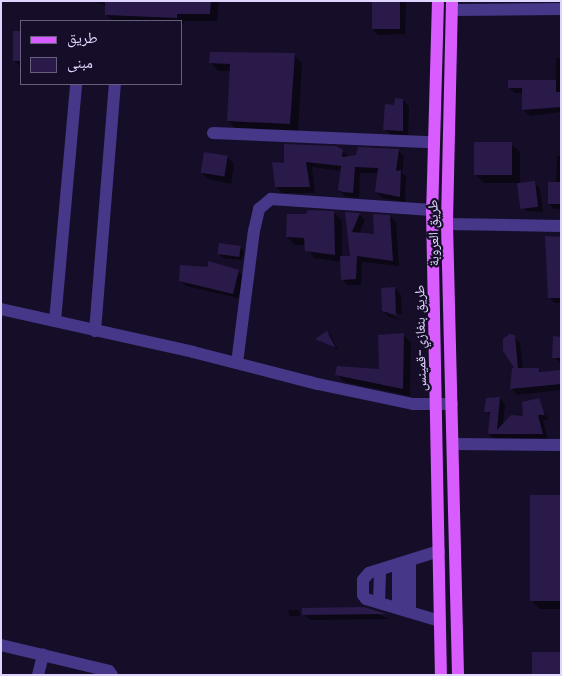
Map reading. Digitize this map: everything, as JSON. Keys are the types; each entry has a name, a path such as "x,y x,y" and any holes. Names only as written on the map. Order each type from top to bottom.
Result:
{"main road":[{"name":"طريق بنغازي-قمينس","path":"438,1 432,142 432,210 441,675"},
{"name":"طريق العروبة","path":"452,6 447,224 458,675"}],"street":[{"path":"452,6 561,9"},
{"path":"55,321 76,85"},
{"path":"95,331 115,85"},
{"path":"213,133 432,142"},
{"path":"237,363 254,231 259,209 271,199 432,210"},
{"path":"447,224 561,226"},
{"path":"1,309 413,404 452,404"},
{"path":"453,444 561,445"},
{"path":"439,551 380,570 379,602 398,606 440,621"},
{"path":"398,606 404,563"},
{"path":"404,563 410,610"},
{"path":"1,645 109,671 112,675"},
{"path":"38,675 43,655"}],"building":[{"path":"105,1 211,1 210,14 177,14 177,18 105,15"},
{"path":"372,1 400,1 400,29 372,29"},
{"path":"13,31 20,31 20,61 13,61"},
{"path":"210,52 295,53 290,124 227,121 230,64 209,63"},
{"path":"508,80 556,80 556,92 561,92 561,107 522,110 522,88 508,88"},
{"path":"395,98 403,99 403,131 383,130 385,104 394,105"},
{"path":"474,142 512,142 512,175 474,175"},
{"path":"284,144 336,146 343,150 342,157 356,155 358,147 399,149 396,171 401,170 400,197 375,192 378,168 355,167 353,193 338,190 341,166 306,162 310,187 275,187 272,162 284,163"},
{"path":"204,152 228,156 224,176 201,173"},
{"path":"535,181 538,207 520,209 517,183"},
{"path":"548,182 561,182 561,204 548,204"},
{"path":"308,210 334,211 335,255 305,251 304,238 286,237 287,214 306,214"},
{"path":"345,212 360,213 352,232 374,234 373,214 390,215 393,261 357,256 356,279 341,280 340,256 350,256"},
{"path":"545,236 561,237 561,298 548,298"},
{"path":"219,243 241,246 239,257 217,254"},
{"path":"208,261 239,270 233,294 179,281 180,265 208,267"},
{"path":"395,287 396,315 382,311 381,288"},
{"path":"327,331 331,339 336,348 315,339"},
{"path":"404,333 403,389 335,375 337,366 379,369 378,335"},
{"path":"509,334 515,335 518,368 539,368 539,372 561,370 561,384 510,389 512,368 514,368 503,351 503,339"},
{"path":"553,336 561,337 561,358 552,358"},
{"path":"500,397 497,430 511,415 523,416 522,402 539,398 545,415 538,415 543,434 488,434 490,412 484,412 486,398"},
{"path":"530,495 561,495 561,601 530,601"},
{"path":"364,607 386,614 302,615 302,608"},
{"path":"532,652 561,652 561,675 532,675"}]}
